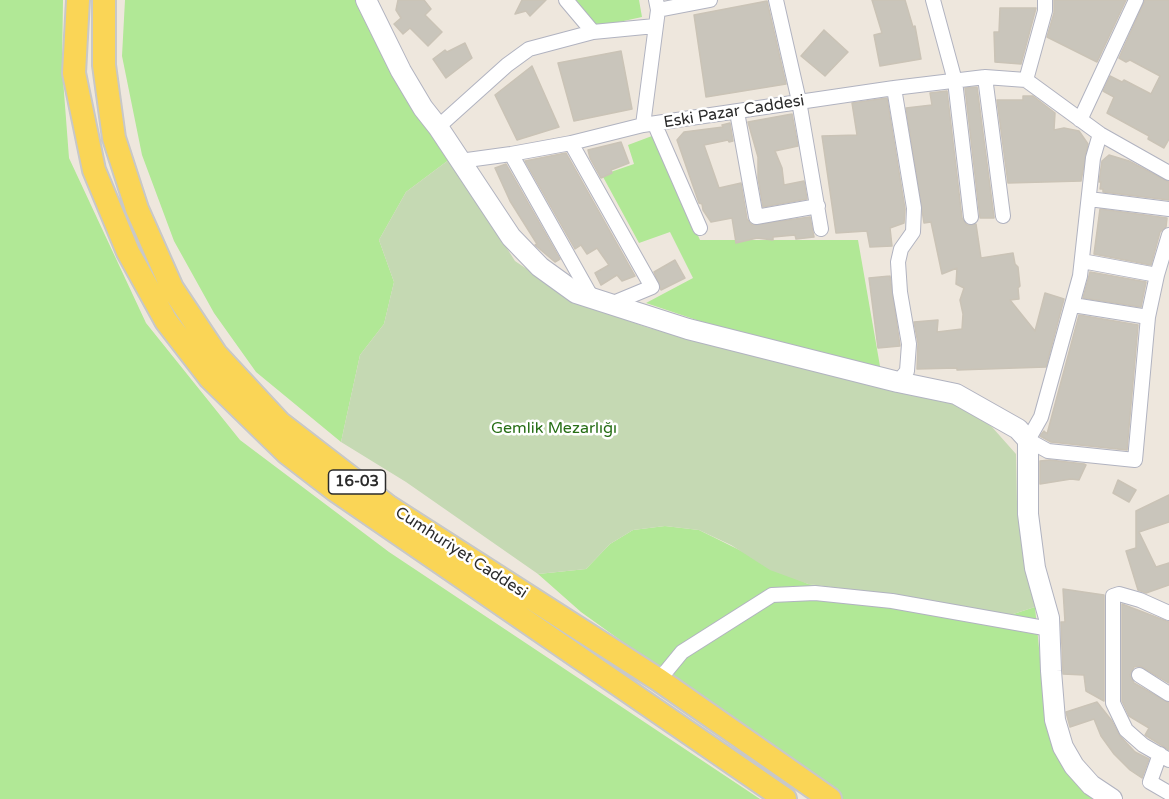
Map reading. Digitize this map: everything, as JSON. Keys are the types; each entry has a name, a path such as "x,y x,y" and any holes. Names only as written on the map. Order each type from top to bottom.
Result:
{"main road":[{"name":"Cumhuriyet Caddesi","path":"78,0 75,73 94,170 128,252 166,321 210,378 287,453 335,490 785,799"},
{"name":"Cumhuriyet Caddesi","path":"104,0 104,65 114,138 130,189 172,288 216,354 280,423 389,507 659,680 830,799"}],"street":[{"path":"566,0 593,32"},
{"path":"700,228 649,125 657,5 710,0"},
{"path":"776,0 799,101 821,229"},
{"path":"933,0 955,81 971,217"},
{"path":"1046,0 1026,80 1100,134 1167,167"},
{"path":"1080,120 1136,0"},
{"path":"368,1 401,71 423,108 512,237 540,267 576,293 688,329 898,382 956,393 1018,429 1028,440 1048,451 1135,460 1148,317 1156,275 1169,235"},
{"path":"438,127 522,53 536,46 593,32 655,26"},
{"path":"985,77 1003,216"},
{"name":"Eski Pazar Caddesi","path":"460,161 511,154 649,125 799,101 985,77 1026,80"},
{"path":"894,88 914,208 914,232 901,249 898,262 900,292 909,344 907,371 898,382"},
{"path":"737,112 756,217 818,206"},
{"path":"1100,134 1094,158 1082,261 1073,305 1041,417 1028,440 1028,514 1035,568 1049,618 1055,720 1063,747 1074,766 1091,785 1112,799"},
{"path":"571,142 652,287 611,304"},
{"path":"511,154 592,298"},
{"path":"1089,199 1169,209"},
{"path":"1082,261 1156,275"},
{"path":"1073,305 1148,317"},
{"path":"659,680 682,652 772,596 815,593 892,601 1050,629"},
{"path":"1169,613 1140,600 1119,594 1113,596 1113,704 1126,730 1143,745 1164,757 1150,782 1169,793"},
{"path":"1139,675 1169,694"}],"green space":[{"path":"0,0 63,0 62,66 69,158 146,323 240,440 389,552 760,799 0,799"},
{"path":"125,0 360,0 450,159 406,192 379,240 394,282 384,324 360,355 341,442 256,372 214,313 174,241 142,155 122,56"},
{"path":"576,0 639,0 642,17 596,27"},
{"path":"652,136 700,240 858,240 881,372 750,338 646,303 693,278 670,232 639,243 602,175 634,164 628,145"},
{"name":"Gemlik Mezarlığı","path":"450,159 515,261 576,302 649,328 864,383 958,404 992,427 1016,454 1017,504 1035,607 1010,615 808,584 770,570 731,545 699,530 665,526 633,530 610,544 586,569 538,574 406,482 341,442 360,355 384,324 394,282 379,240 406,192"},
{"path":"665,526 699,530 808,584 1010,615 1035,607 1047,730 1070,772 1099,799 842,799 581,612 538,574 586,569 610,544 633,530"}],"building":[{"path":"398,0 424,0 431,9 425,15 442,32 428,46 410,28 403,34 394,24 401,18 396,10"},
{"path":"522,0 546,0 530,16 526,11 515,14"},
{"path":"872,0 905,0 913,27 915,26 921,59 880,66 874,35 882,33"},
{"path":"1054,0 1126,0 1097,62 1047,37 1054,13"},
{"path":"1145,0 1169,0 1169,139 1164,148 1148,139 1149,136 1107,113 1114,97 1103,91 1110,76 1122,82 1124,80 1151,94 1160,76 1130,60 1126,62 1119,58"},
{"path":"767,1 786,84 706,97 694,15"},
{"path":"1000,8 1036,8 1021,64 995,62 994,32 999,32"},
{"path":"824,30 848,52 825,76 801,56"},
{"path":"465,43 472,58 446,78 433,59 445,50 447,52"},
{"path":"621,51 632,109 574,121 558,63"},
{"path":"532,66 559,127 517,140 495,95"},
{"path":"977,87 994,218 980,218 965,88"},
{"path":"947,91 962,218 967,225 976,224 981,258 1013,253 1015,264 1018,267 1020,286 1018,288 1019,299 1010,300 1035,331 1045,293 1064,299 1046,367 917,369 918,343 914,322 938,320 937,332 962,329 963,314 960,300 964,288 956,284 957,268 942,274 931,222 924,223 906,108 932,105 930,93"},
{"path":"1023,96 1033,96 1055,113 1054,130 1064,128 1079,131 1088,144 1081,181 1008,183 997,100 1023,100"},
{"path":"887,98 905,209 904,223 890,228 892,246 870,247 867,231 836,233 822,136 857,135 852,103"},
{"path":"792,114 798,146 775,151 782,168 784,185 804,181 807,199 763,207 758,178 758,157 748,122"},
{"path":"730,123 733,141 704,145 719,188 741,183 747,219 752,225 810,217 814,237 796,239 795,235 773,237 773,240 757,238 736,243 732,218 711,222 702,204 699,203 677,140 684,132 723,127 722,125"},
{"path":"621,142 629,163 611,170 612,173 601,178 588,150"},
{"path":"566,153 635,276 622,281 617,275 601,285 595,273 609,265 597,248 587,254 581,245 575,249 525,161"},
{"path":"1109,155 1129,161 1169,182 1169,200 1103,192 1103,189 1100,189 1101,182 1099,182 1102,161"},
{"path":"506,164 560,259 555,262 535,245 537,244 510,201 495,168"},
{"path":"1100,209 1167,218 1166,227 1160,232 1151,265 1094,254"},
{"path":"675,260 685,278 661,290 654,272"},
{"path":"1090,272 1146,282 1141,307 1083,298"},
{"path":"890,276 900,346 878,348 869,278"},
{"path":"1079,315 1138,325 1127,450 1051,442 1040,436 1044,431 1047,434"},
{"path":"1050,460 1086,465 1079,480 1071,479 1040,484 1040,461"},
{"path":"1118,480 1136,490 1129,502 1113,493"},
{"path":"1169,495 1169,522 1139,532 1156,567 1169,563 1169,585 1146,593 1138,590 1126,551 1136,548 1136,511"},
{"path":"1063,589 1104,595 1104,701 1086,691 1084,675 1063,674 1061,622 1065,622"},
{"path":"1122,604 1169,622 1169,683 1140,666 1134,667 1130,675 1134,683 1169,703 1169,750 1145,735 1149,728 1129,716 1122,701"},
{"path":"1097,702 1120,736 1135,752 1149,759 1142,778 1114,754 1101,736 1094,719 1070,727 1066,712"}]}
